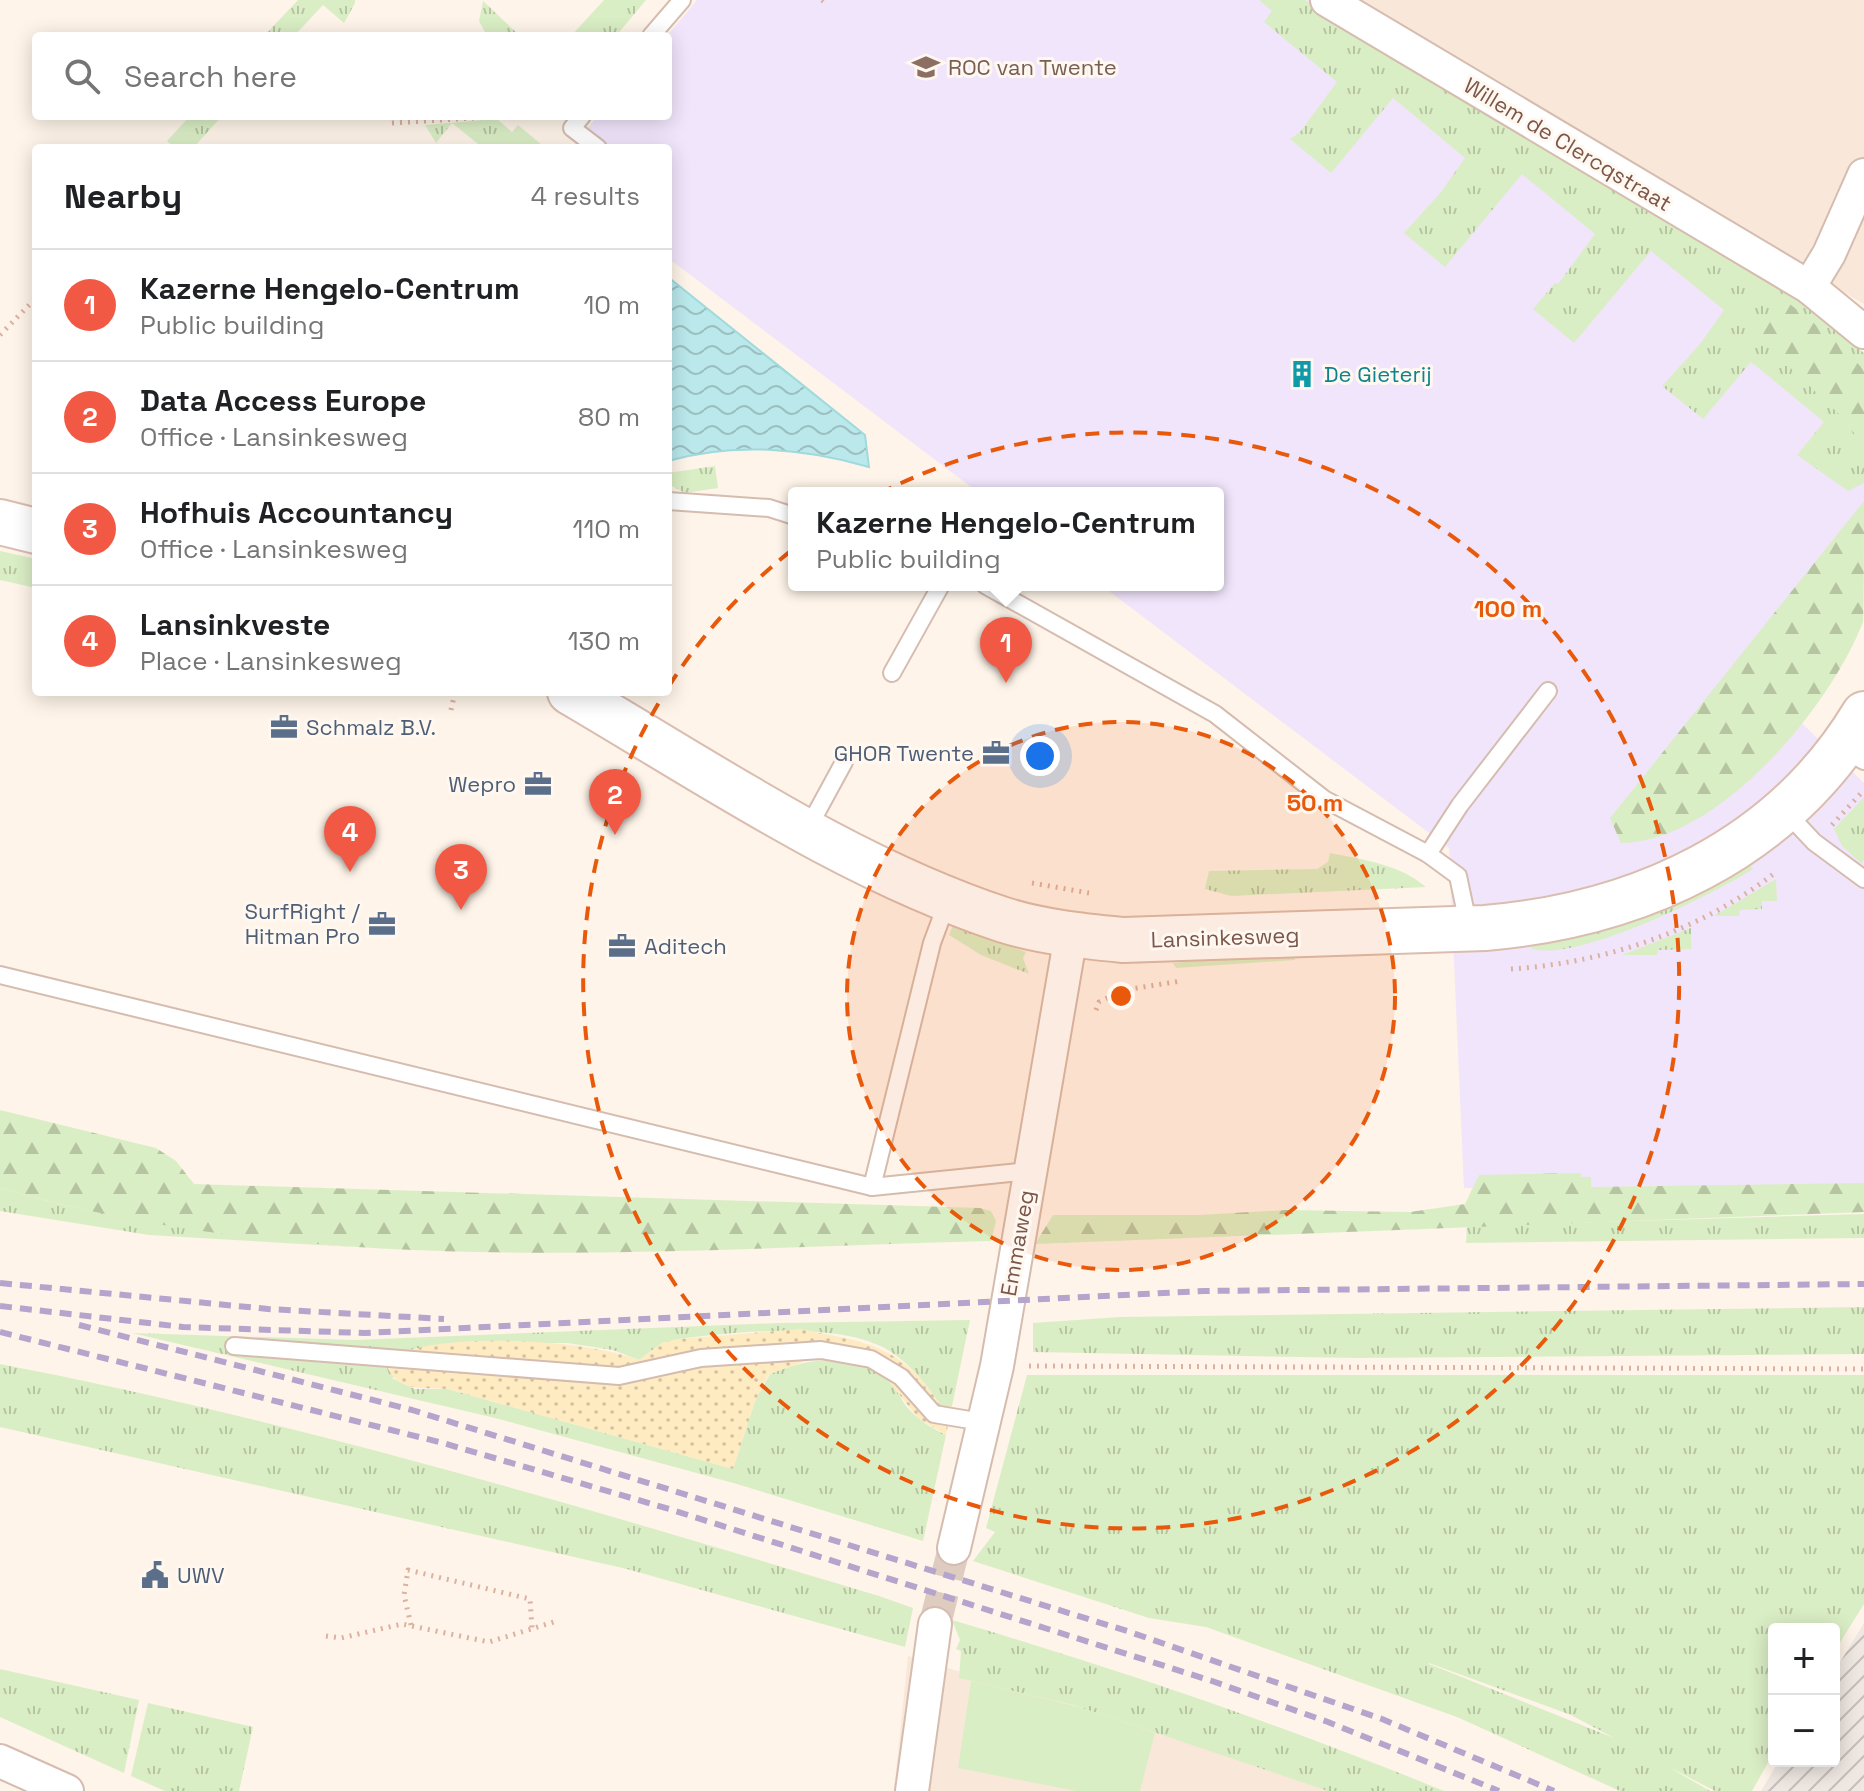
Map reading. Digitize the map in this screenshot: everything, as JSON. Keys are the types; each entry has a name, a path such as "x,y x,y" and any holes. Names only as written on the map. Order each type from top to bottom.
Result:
{"main road":[{"path":"0,522 32,530"},
{"name":"Lansinkesweg","path":"577,696 877,868 1005,920 1071,935 1123,940 1469,929 1535,924 1656,891 1707,867 1785,811 1857,741"}],"street":[{"name":"Willem de Clercqstraat","path":"1339,3 1809,287 1864,332"},
{"path":"1809,287 1829,254 1864,175"},
{"name":"Emmaweg","path":"954,1548 997,1366 1071,935"},
{"path":"912,1791 935,1624"},
{"path":"0,1761 67,1791"}],"lane":[{"path":"654,32 682,0"},
{"path":"579,120 572,128 593,144"},
{"path":"672,501 769,508 788,514"},
{"path":"892,673 938,591"},
{"path":"996,591 1215,714 1324,799 1428,854 1458,876 1469,929"},
{"path":"1428,854 1460,805 1548,691"},
{"path":"807,830 844,762"},
{"path":"1785,811 1814,842 1864,879"},
{"path":"872,1187 932,943 949,897"},
{"path":"0,975 872,1187 1029,1171"},
{"path":"234,1346 619,1376 701,1358 821,1350 871,1359 901,1377 934,1414 982,1422"}],"path":[{"path":"392,123 441,120"},
{"path":"0,335 32,302"},
{"path":"451,710 454,696"},
{"path":"1503,969 1577,962 1646,941 1741,897 1814,842 1864,790"},
{"path":"1079,890 1104,896"},
{"path":"1094,1015 1099,1002 1124,990 1188,980"},
{"path":"1018,1366 1864,1369"},
{"path":"411,1625 404,1595 408,1570 530,1599 532,1628"},
{"path":"326,1636 341,1638 391,1626 411,1625 489,1642 557,1621"}],"shaded area":[{"name":"ROC van Twente","path":"697,0 1323,0 1864,406 1864,520 1787,709 1864,783 1864,1185 1464,1188 1449,848 1109,591 1224,591 1224,487 971,487 672,261 672,144 574,144 595,120 672,120 670,32"},
{"path":"1350,0 1864,0 1864,304 1393,31"},
{"path":"1864,1623 1864,1791 1761,1791 1775,1767 1840,1767 1840,1662"},
{"path":"908,1656 1356,1791 894,1791"}],"green space":[{"path":"298,0 355,0 344,23 323,5 298,32 268,32"},
{"path":"604,0 646,0 619,32 575,32"},
{"path":"1259,0 1305,0 1517,133 1767,278 1833,326 1864,353 1864,373 1842,417 1864,446 1864,483 1848,491 1797,455 1824,422 1751,362 1703,419 1662,386 1700,344 1724,310 1651,251 1574,343 1533,309 1555,283 1558,284 1595,234 1522,174 1445,267 1404,233 1441,192 1465,158 1393,98 1331,173 1290,139 1300,132 1337,82 1264,22 1272,11"},
{"path":"483,1 516,32 485,32 479,21"},
{"path":"186,120 218,120 197,144 170,144 167,141"},
{"path":"485,120 498,120 512,132 518,125 541,144 478,144 452,123 436,143 425,125"},
{"path":"1786,301 1836,341 1864,370 1864,446 1842,417 1756,335"},
{"path":"715,466 718,488 685,493 672,486 672,472"},
{"path":"1864,501 1863,622 1825,692 1798,729 1732,795 1696,820 1658,837 1621,843 1610,818"},
{"path":"0,551 32,558 32,587 0,580"},
{"path":"1864,797 1864,860 1861,863 1842,846 1834,829"},
{"path":"1330,853 1393,868 1426,887 1231,896 1205,889 1209,871 1317,869 1328,862"},
{"path":"1748,863 1753,869 1643,924 1577,946 1550,951 1531,948 1536,941 1645,915 1703,891"},
{"path":"1776,879 1777,901 1762,901 1762,909 1740,910 1739,916 1714,916"},
{"path":"953,925 1026,952 1023,958 1029,974 981,955 949,935"},
{"path":"1691,928 1691,949 1658,950 1657,955 1622,955"},
{"path":"1294,952 1295,960 1176,968 1173,963"},
{"path":"0,1110 156,1148 176,1161 194,1184 980,1208 991,1211 996,1221 991,1241 617,1252 368,1248 244,1237 121,1217 0,1188"},
{"path":"1581,1173 1581,1177 1591,1177 1591,1187 1864,1183 1864,1212 1035,1244 1053,1215 1199,1215 1286,1210 1410,1212 1465,1204 1479,1175"},
{"path":"0,1188 131,1219 354,1247 149,1235 0,1211"},
{"path":"1864,1214 1864,1238 1466,1243 1467,1226"},
{"path":"1864,1307 1864,1354 1356,1358 1033,1352 1033,1323 1120,1317"},
{"path":"970,1320 952,1406 941,1406 919,1376 891,1352 845,1335 817,1332 758,1332 679,1339 662,1343 639,1360 613,1350 567,1343 454,1344 392,1378 415,1389 448,1389 733,1469 755,1401 770,1374 812,1361 857,1363 884,1376 915,1415 946,1435 923,1541 737,1484 495,1418 132,1333 355,1340 779,1323"},
{"path":"0,1364 222,1412 333,1440 552,1499 879,1596 913,1608 905,1647 627,1569 0,1427"},
{"path":"1027,1375 1864,1375 1864,1604 1840,1642 1840,1623 1768,1623 1768,1763 1752,1791 1715,1791 1667,1766 1710,1791 1620,1791 1457,1717 1206,1627 1149,1618 973,1561 995,1532 986,1528","holes":["1429,1663 1571,1715 1614,1738 1429,1664"]},
{"path":"952,1620 1200,1699 1444,1791 1328,1791 1073,1705 959,1678 961,1651 956,1649 960,1640"},
{"path":"0,1669 139,1700 124,1773 0,1717"},
{"path":"971,1681 1079,1707 1155,1733 1140,1791 1076,1791 958,1768"},
{"path":"148,1703 253,1727 239,1791 165,1791 131,1776"}],"sand":[{"path":"801,1329 864,1343 897,1358 926,1385 941,1406 952,1406 946,1435 918,1418 883,1374 831,1359 808,1360 769,1374 755,1401 733,1469 448,1389 412,1387 397,1380 386,1365 404,1352 430,1345 489,1341 557,1344 616,1353 639,1360 662,1343 679,1339"}],"water":[{"path":"672,280 865,435 869,467 819,455 768,450 693,455 672,460"}],"tunnel":[{"path":"935,1624 954,1548"}],"railway":[{"path":"0,1283 268,1309 444,1319"},
{"path":"0,1306 183,1327 365,1333 1205,1291 1864,1284"},
{"path":"79,1325 412,1410 1127,1631 1382,1719 1554,1791"},
{"path":"0,1332 443,1443 669,1509 1212,1681 1328,1722 1499,1791"}],"place":[{"name":"ROC van Twente","path":"926,67"},
{"name":"De Gieterij","path":"1302,374"},
{"name":"Kazerne Hengelo-Centrum","path":"1006,683"},
{"name":"Schmalz B.V.","path":"284,727"},
{"name":"GHOR Twente","path":"996,753"},
{"name":"Wepro","path":"538,784"},
{"name":"Data Access Europe","path":"615,835"},
{"name":"Lansinkveste","path":"350,872"},
{"name":"Hofhuis Accountancy","path":"461,910"},
{"name":"SurfRight / Hitman Pro","path":"382,924"},
{"name":"Aditech","path":"622,946"},
{"name":"UWV","path":"155,1575"}]}
